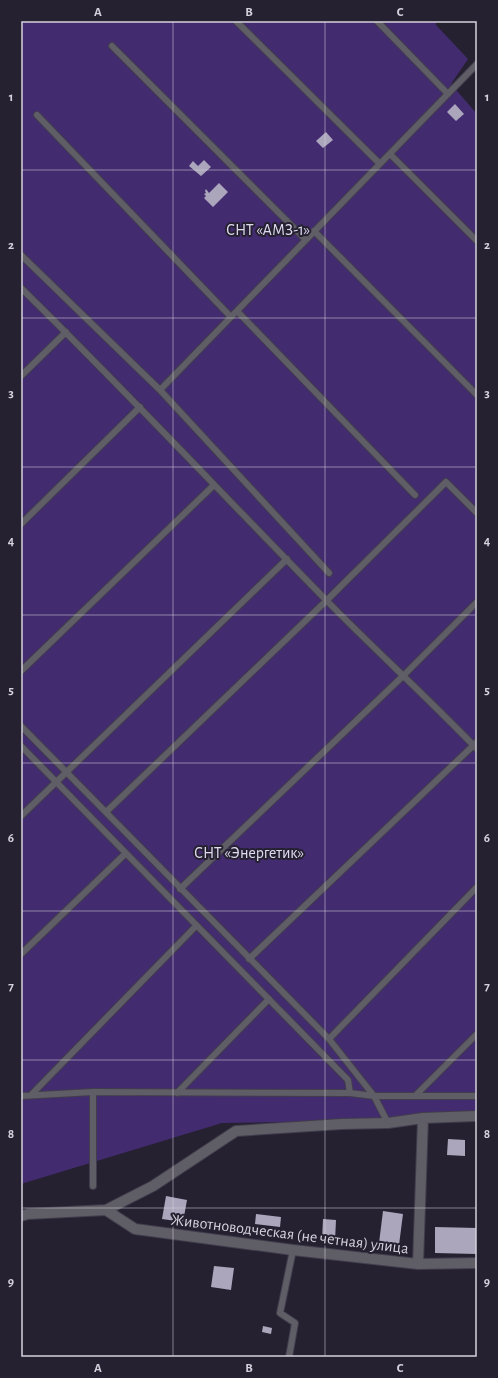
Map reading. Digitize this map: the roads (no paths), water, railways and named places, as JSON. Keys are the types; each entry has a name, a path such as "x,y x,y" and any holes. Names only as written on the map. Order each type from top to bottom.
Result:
{"street":[{"path":"21,1216 28,1214 106,1210 153,1186 236,1131 342,1124 388,1123 422,1118 477,1116"},
{"path":"418,1264 422,1118"},
{"name":"Животноводческая (не четная) улица","path":"106,1210 135,1229 293,1250 418,1264 477,1264"}],"lane":[{"path":"236,21 380,164"},
{"path":"377,21 448,94"},
{"path":"112,46 306,240"},
{"path":"160,390 477,64"},
{"path":"37,115 231,317"},
{"path":"390,154 477,241"},
{"path":"314,231 477,395"},
{"path":"21,255 160,390 329,573"},
{"path":"21,288 140,407 326,601 476,745 249,959"},
{"path":"237,311 415,495"},
{"path":"21,376 66,332"},
{"path":"21,524 140,407"},
{"path":"106,812 326,601 446,482 477,513"},
{"path":"21,671 214,485"},
{"path":"21,816 287,559"},
{"path":"180,889 403,676 477,602"},
{"path":"21,726 329,1039 374,1096 388,1123"},
{"path":"21,746 125,854 348,1080 350,1093"},
{"path":"21,954 125,854"},
{"path":"329,1039 477,887"},
{"path":"31,1096 196,926"},
{"path":"177,1093 269,999"},
{"path":"415,1096 477,1034"},
{"path":"93,1092 93,1186"},
{"path":"21,1096 93,1092 350,1093 374,1096 477,1096"},
{"path":"289,1357 295,1323 280,1313 293,1250"}],"park label":[{"name":"СНТ «АМЗ-1»","path":"268,229"},
{"name":"СНТ «Энергетик»","path":"249,852"}]}
